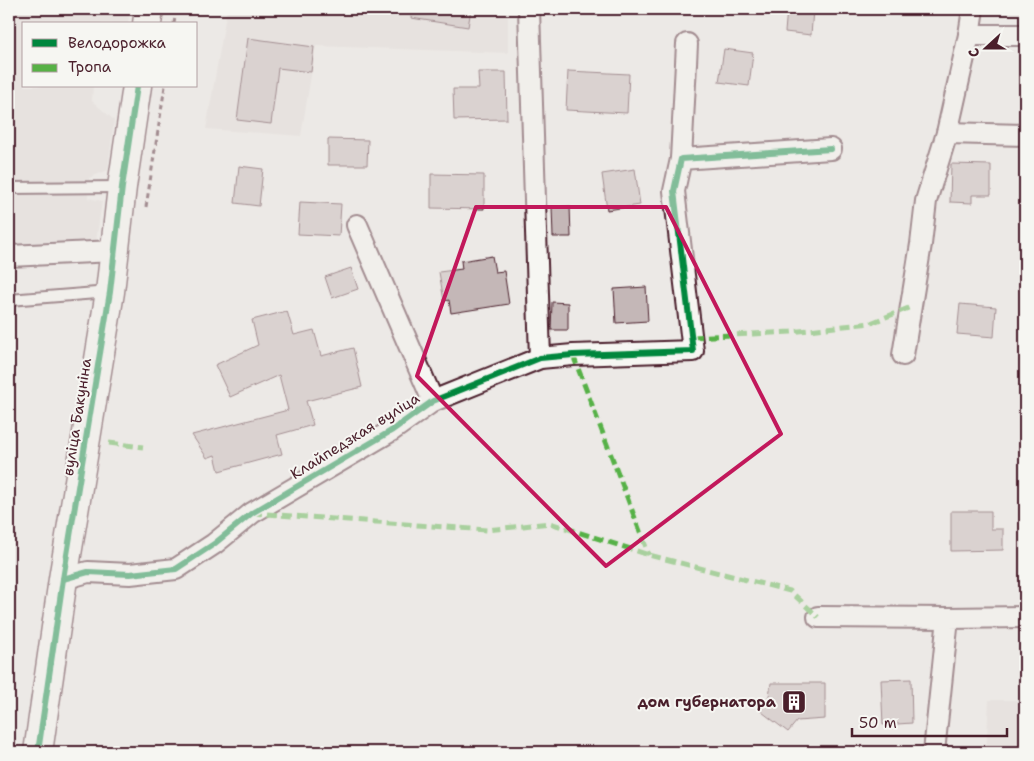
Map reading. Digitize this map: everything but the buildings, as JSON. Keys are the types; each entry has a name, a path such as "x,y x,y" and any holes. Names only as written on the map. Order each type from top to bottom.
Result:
{"street":[{"path":"147,22 149,9"},
{"path":"529,9 540,358"},
{"path":"903,355 926,201 947,133 973,9"},
{"path":"969,35 1025,35"},
{"path":"687,44 681,159 830,149"},
{"name":"вуліца Бакуніна","path":"38,752 63,578 110,292 122,186 138,88"},
{"path":"947,133 1025,136"},
{"name":"Клайпедзкая вуліца","path":"63,578 88,572 130,574 176,569 214,544 252,514 391,431 433,401 540,358 693,350 674,191 681,159"},
{"path":"357,225 433,401"},
{"path":"9,256 114,251"},
{"path":"818,617 1025,617"},
{"path":"934,752 948,618"}],"lane":[{"path":"9,188 122,186"},
{"path":"9,300 110,292"}],"path":[{"path":"174,22 176,9"}],"highlighted area":[{"path":"476,207 666,207 781,434 606,566 417,376"}],"shaded area":[{"path":"9,9 130,9 128,22 22,22 22,88 93,88 92,101 114,120 108,170 89,178 88,198 102,201 96,242 9,245"},
{"path":"227,9 508,9 508,53 316,46 301,136 206,129"},
{"path":"989,700 1025,700 1025,752 986,752"}],"marked path":[{"path":"692,337 791,332 871,323 911,307"},
{"path":"573,355 649,555"},
{"path":"109,443 143,447"},
{"path":"252,513 487,530 550,523 649,555 790,591 818,617"}],"cycle path":[{"path":"38,752 63,579 110,292 122,187 137,88"},
{"path":"63,579 88,572 130,574 176,569 214,544 252,513 391,431 433,401 540,358 693,351 674,191 681,159 831,149"}],"place":[{"name":"дом губернатора","path":"794,702"}]}
